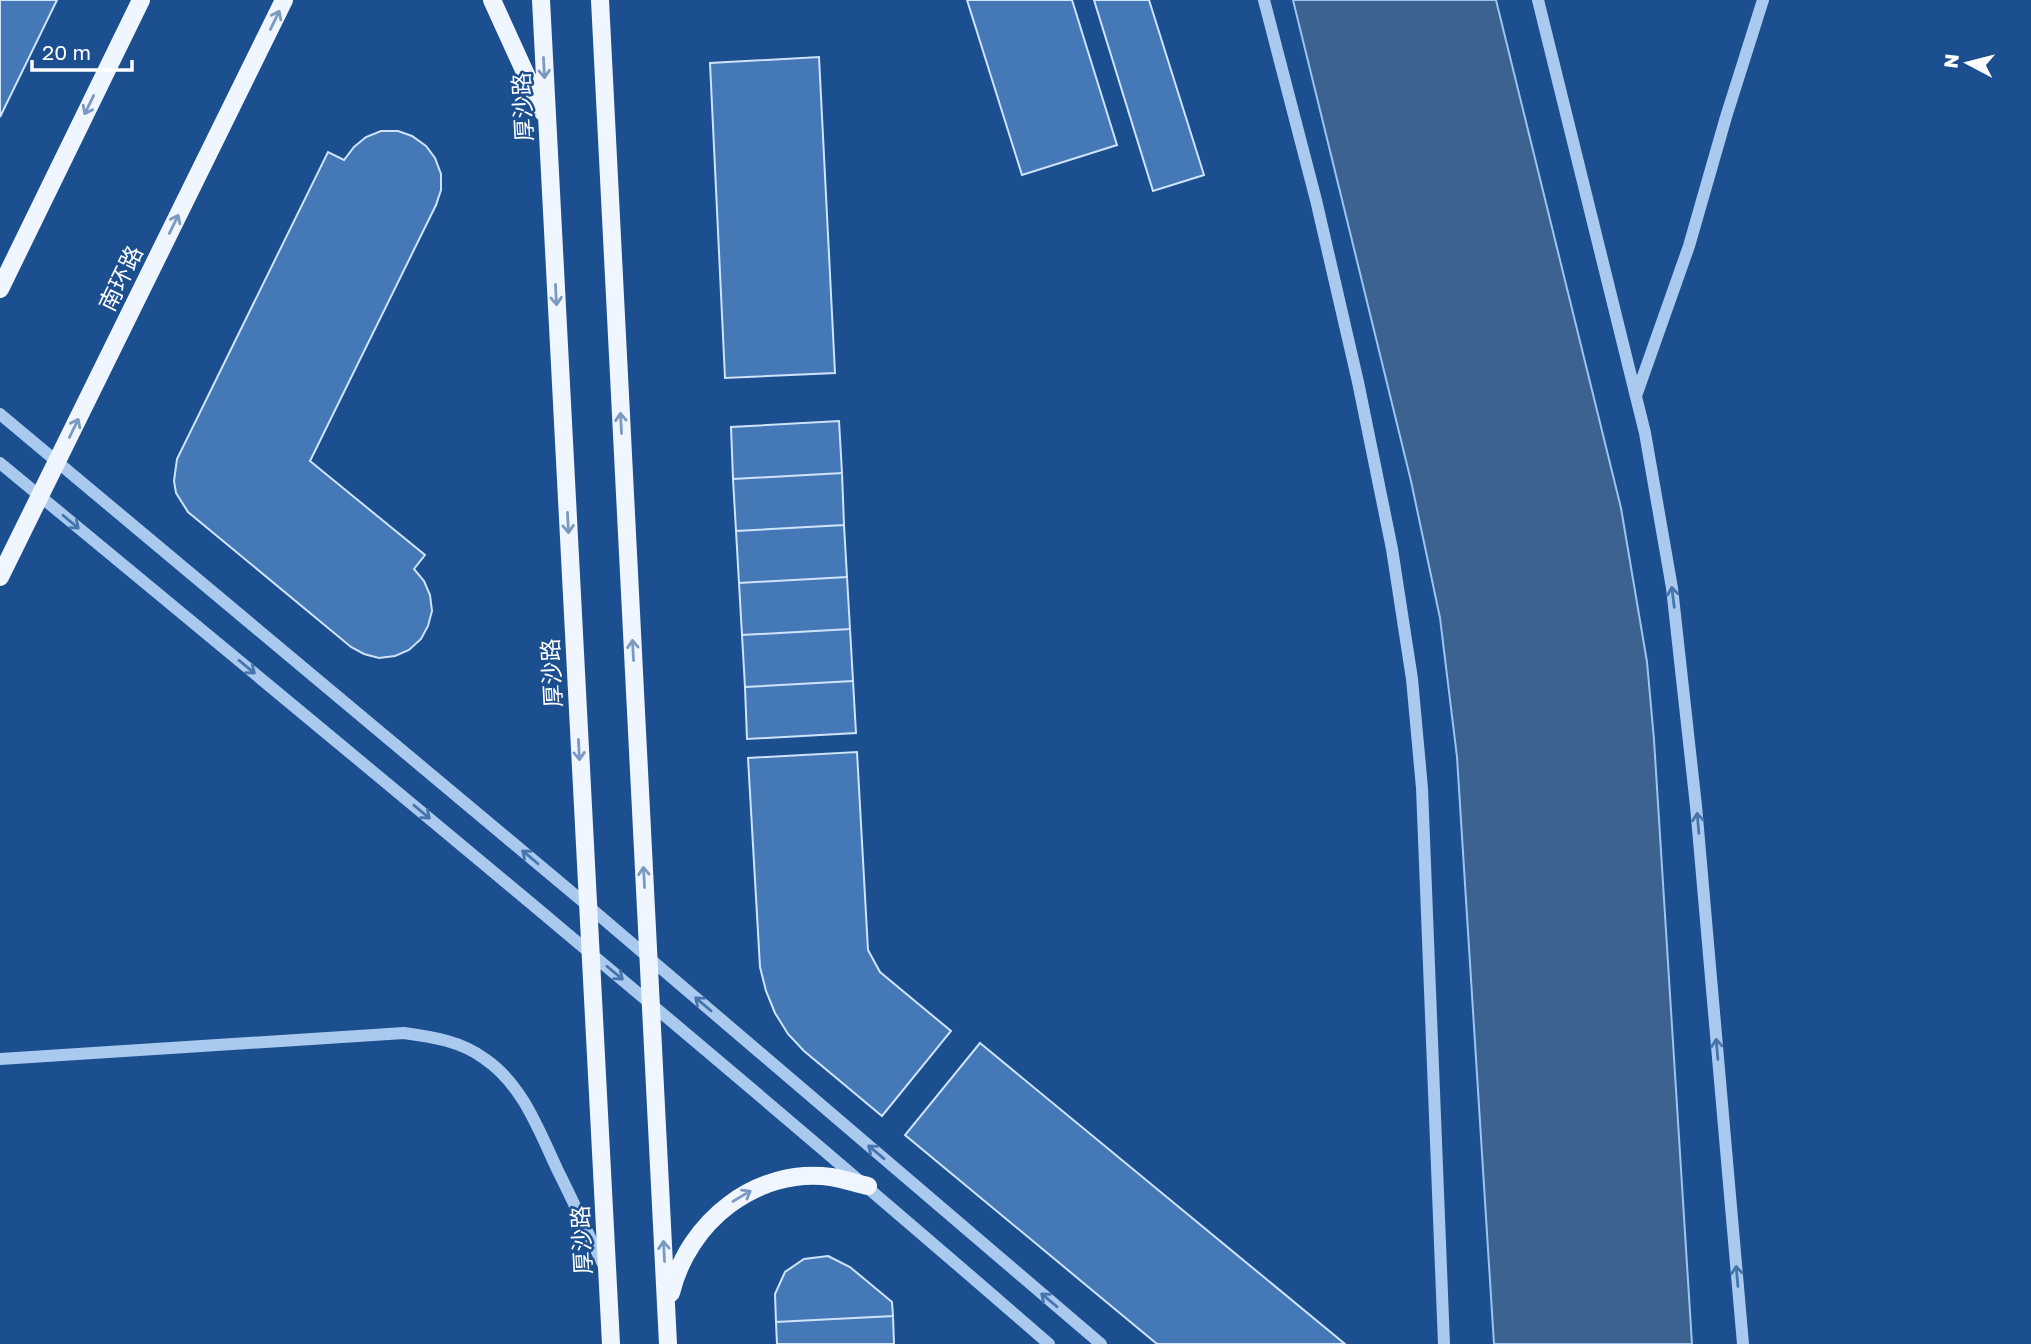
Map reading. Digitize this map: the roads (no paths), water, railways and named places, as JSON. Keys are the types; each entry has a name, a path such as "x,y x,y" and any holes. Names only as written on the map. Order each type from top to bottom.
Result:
{"main road":[{"path":"0,289 141,0"},
{"name":"南环路","path":"0,577 284,0"},
{"path":"492,0 547,122"},
{"name":"厚沙路","path":"541,0 611,1344"},
{"path":"600,0 668,1344"},
{"path":"667,1310 676,1272 694,1238 721,1209 754,1189 791,1178 830,1177 867,1186"}],"street":[{"path":"1264,0 1358,382 1392,549 1412,679 1422,788 1444,1344"},
{"path":"1538,0 1645,432 1674,602 1696,806 1743,1344"},
{"path":"1636,397 1689,246 1763,0"},
{"path":"0,414 587,905 1101,1344"},
{"path":"0,463 591,952 1049,1344"},
{"path":"0,1059 404,1033 436,1037 463,1045 486,1059 511,1082 529,1110 608,1275"}],"water":[{"path":"1293,0 1496,0 1621,508 1647,662 1692,1344 1494,1344 1457,757 1440,618 1411,481"}]}
